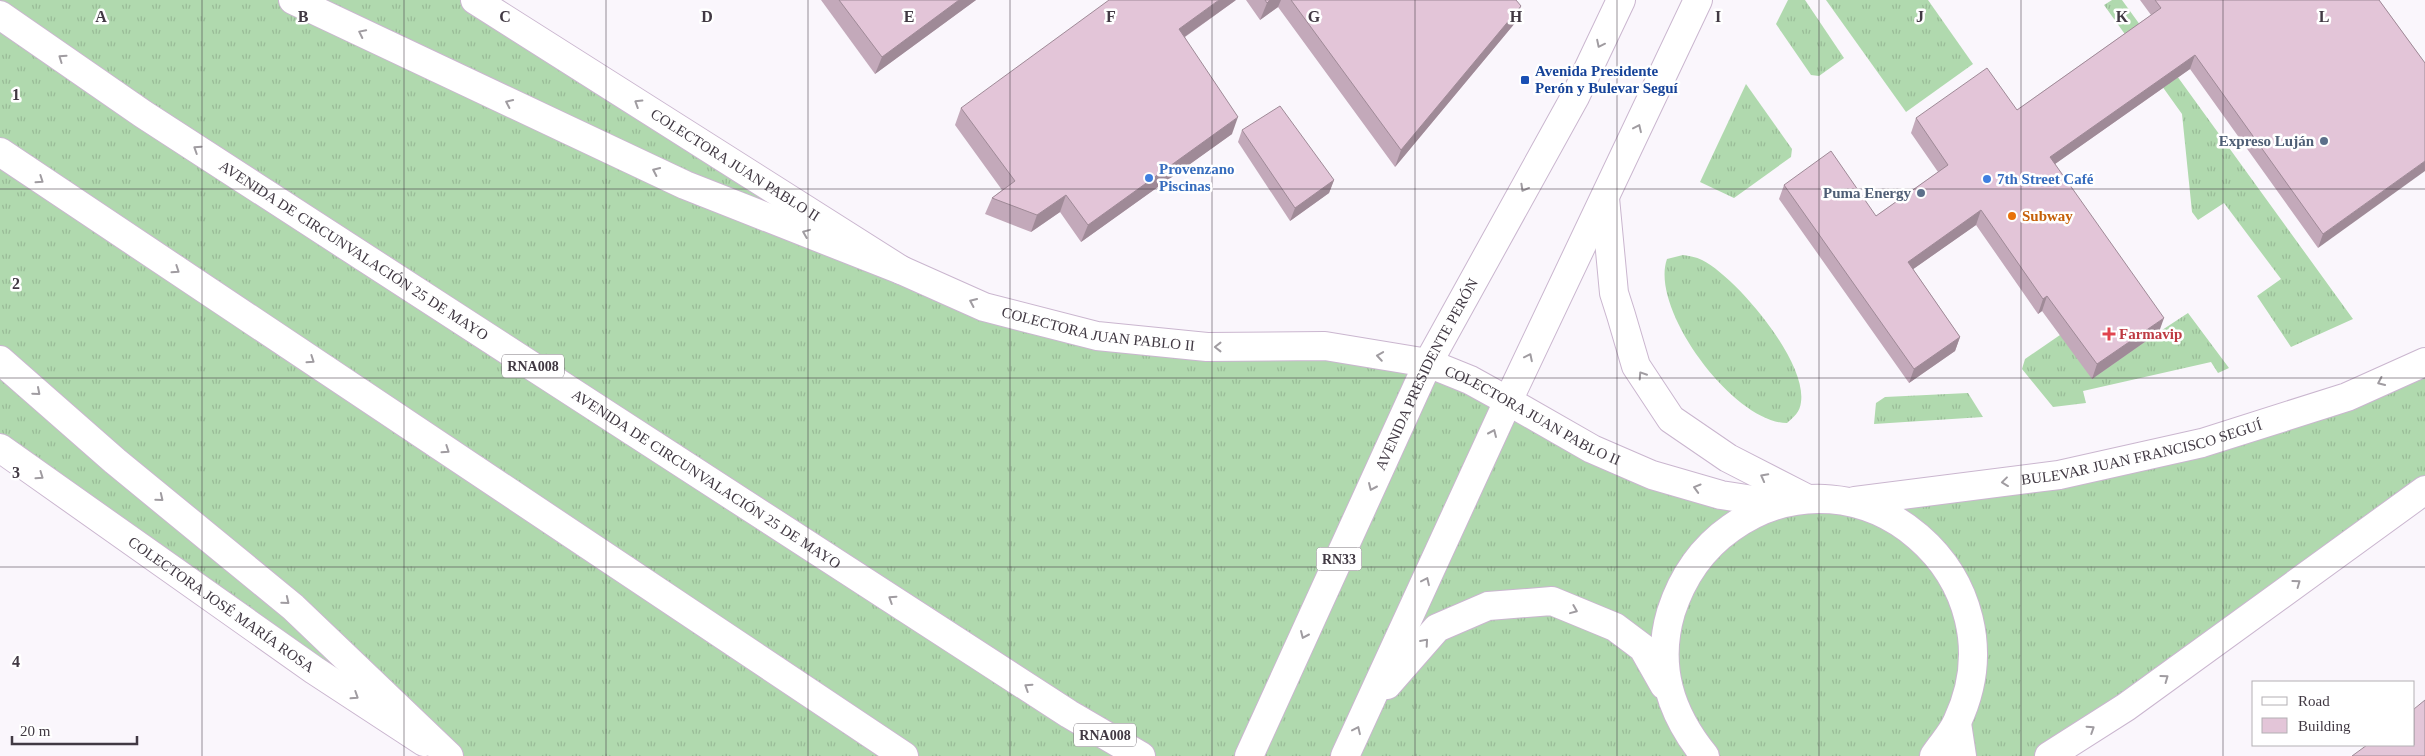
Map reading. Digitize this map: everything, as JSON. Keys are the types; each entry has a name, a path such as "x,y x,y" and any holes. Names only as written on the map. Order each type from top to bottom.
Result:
{"main road":[{"path":"293,0 685,185 900,270"},
{"name":"COLECTORA JUAN PABLO II","path":"474,0 900,270 984,307 1097,336 1207,347 1324,346 1428,363 1470,380 1592,449 1652,475 1721,495 1779,504"},
{"name":"AVENIDA PRESIDENTE PERÓN","path":"1249,756 1428,363 1574,97 1622,0"},
{"path":"1345,756 1508,401 1698,0"},
{"name":"AVENIDA DE CIRCUNVALACIÓN 25 DE MAYO","path":"0,15 151,119 1069,714 1141,756"},
{"path":"0,152 904,756"},
{"path":"1605,197 1614,293 1636,366 1671,420 1728,458 1808,499"},
{"path":"0,360 115,461 293,607 449,756"},
{"name":"BULEVAR JUAN FRANCISCO SEGUÍ","path":"1848,502 2059,475 2202,443 2347,398 2425,362"},
{"name":"COLECTORA JOSÉ MARÍA ROSA","path":"0,448 314,670 445,756"},
{"path":"2049,756 2126,707 2425,490"},
{"path":"1671,697 1664,662 1667,627 1677,594 1694,564 1717,538 1746,517 1779,504 1808,499 1848,502 1882,512 1912,529 1936,552 1956,582 1969,616 1974,652 1969,689 1957,723 1934,756"},
{"path":"1369,705 1437,628 1488,606 1552,601 1615,626 1643,648 1671,697 1686,734 1705,756"},
{"path":"1957,723 1962,756"}],"green space":[{"path":"0,0 475,0 900,270 1097,336 1428,363 1592,449 1779,504 2059,475 2425,362 2425,490 2049,756 445,756 0,448"},
{"path":"1788,0 1805,0 1844,58 1819,76 1811,75 1776,24"},
{"path":"1826,0 1928,0 1973,64 1906,112"},
{"path":"2112,0 2122,0 2353,319 2291,347 2257,296 2281,279 2224,203 2198,220 2192,212 2182,114 2104,5"},
{"path":"1746,84 1792,149 1791,157 1734,198 1700,182"},
{"path":"1683,255 1702,260 1733,284 1766,322 1781,344 1793,365 1800,385 1801,402 1799,409 1787,423 1766,418 1743,404 1721,384 1700,360 1683,333 1671,306 1665,280 1667,259"},
{"path":"2188,313 2229,368 2218,373 2211,362 2083,391 2086,403 2053,407 2022,369 2025,359 2060,335 2159,332"},
{"path":"1968,393 1983,417 1874,424 1876,403 1885,397"}],"building":[{"path":"839,0 959,0 882,57"},
{"path":"1109,0 1219,0 1179,29 1238,117 1088,225 1066,195 1037,215 992,198 1015,181 961,108"},
{"path":"1291,0 1516,0 1521,6 1401,150"},
{"path":"2155,0 2379,0 2425,63 2425,161 2323,234 2195,55 2050,157 2164,318 2097,364 2047,296 2043,299 1981,210 1908,262 1960,337 1914,369 1784,185 1831,151 1876,216 1948,165 1916,118 1987,68 2017,110 2161,8"},
{"path":"1280,106 1334,180 1295,208 1242,130"},
{"path":"2425,700 2425,756 2352,756 2366,746 2415,746 2415,708"}],"place":[{"name":"Avenida Presidente Perón y Bulevar Seguí","path":"1525,80"},
{"name":"Expreso Luján","path":"2324,141"},
{"name":"Provenzano Piscinas","path":"1149,178"},
{"name":"7th Street Café","path":"1987,179"},
{"name":"Puma Energy","path":"1921,193"},
{"name":"Subway","path":"2012,216"},
{"name":"Farmavip","path":"2109,334"}]}
